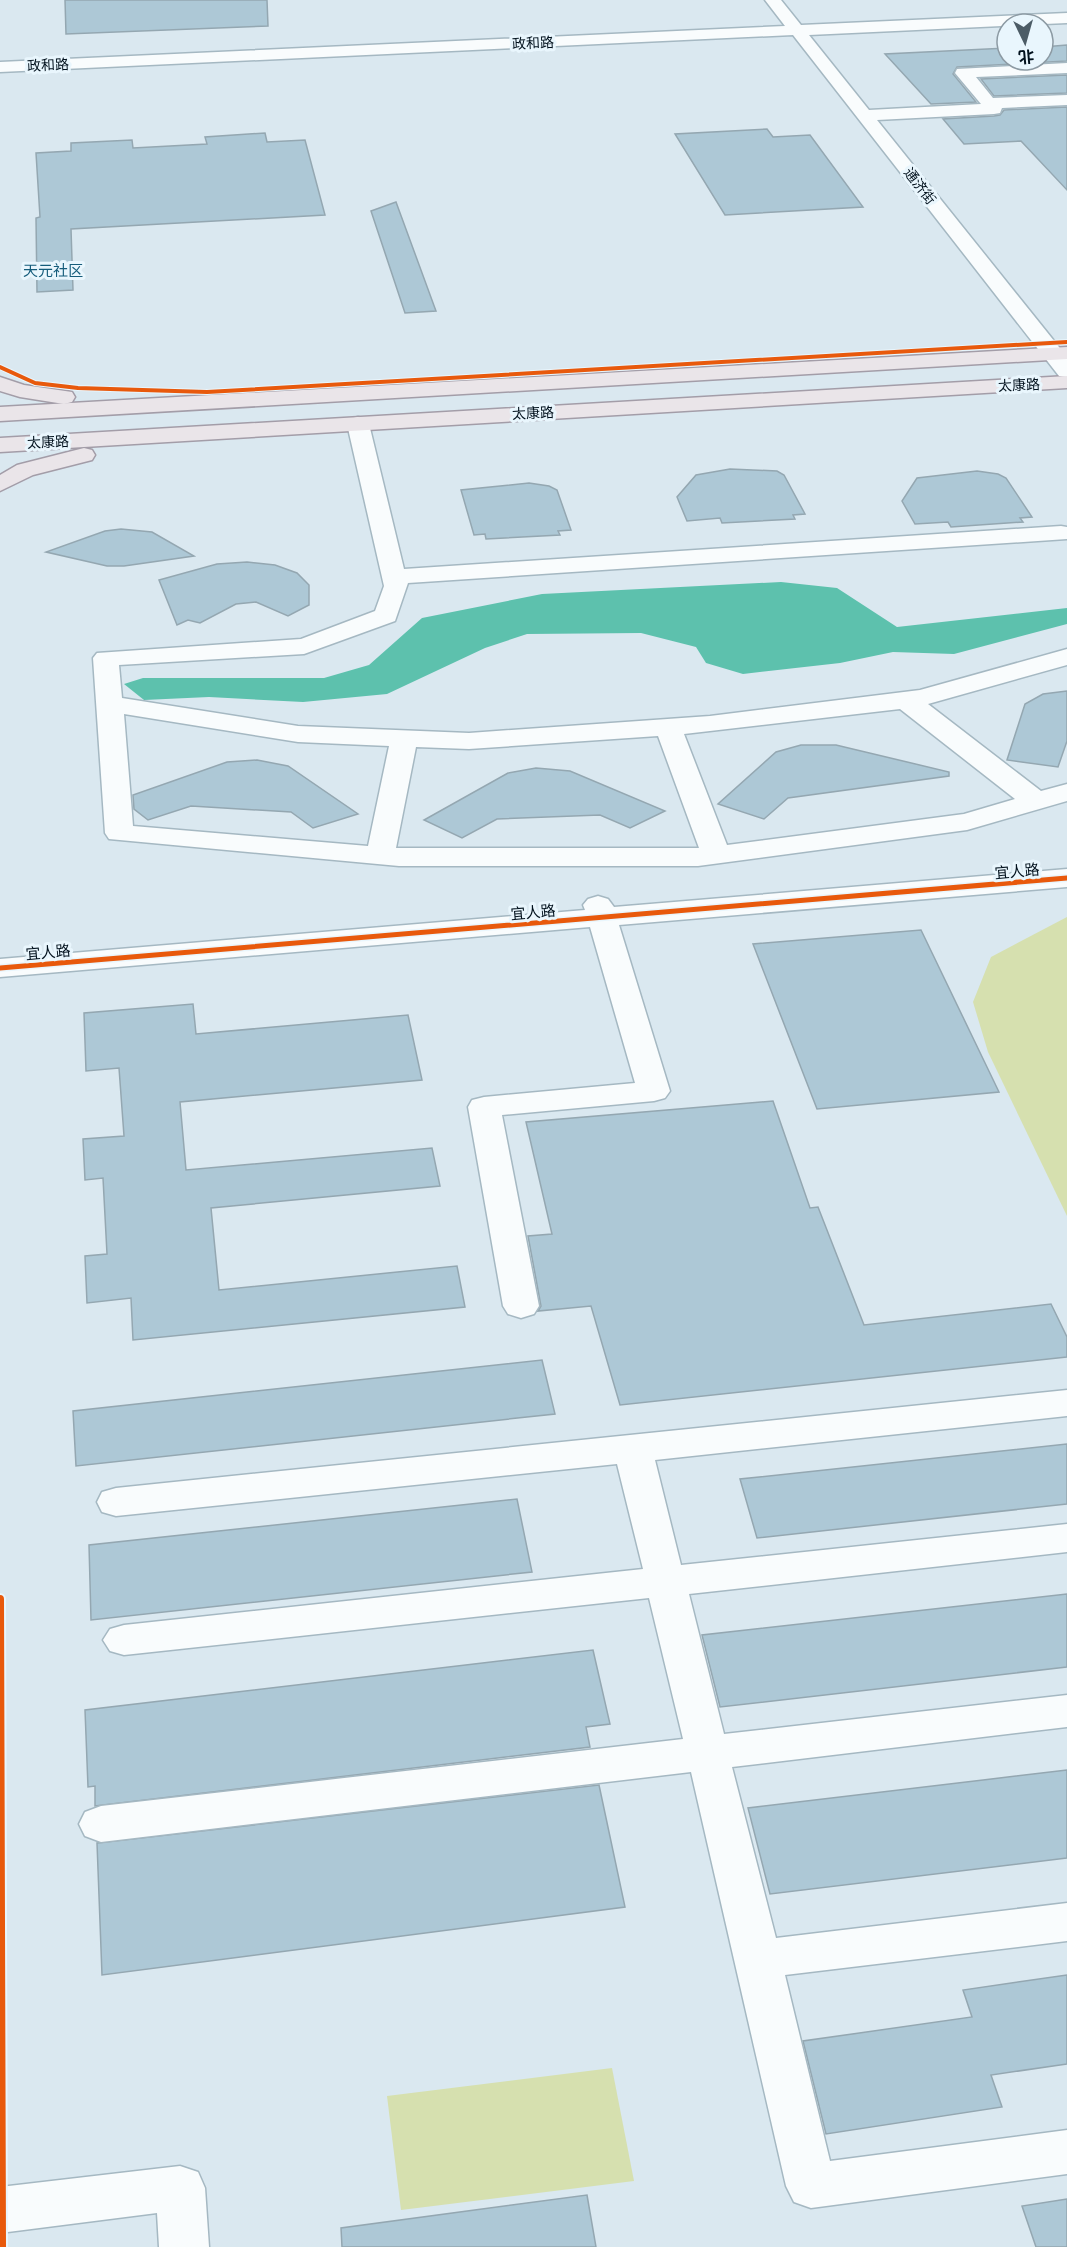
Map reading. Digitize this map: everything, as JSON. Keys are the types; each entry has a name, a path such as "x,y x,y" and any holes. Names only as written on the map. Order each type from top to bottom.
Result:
{"main road":[{"name":"太康路","path":"0,414 1062,349"},
{"name":"太康路","path":"0,445 1067,382"},
{"path":"0,383 20,391 62,397 213,402"},
{"path":"72,410 58,418 57,432 74,441"},
{"path":"0,484 25,470 61,459 210,433"}],"street":[{"name":"通济街","path":"773,0 884,114 1062,349 1067,371"},
{"name":"通济街","path":"792,0 808,34 863,115 1062,349"},
{"name":"政和路","path":"0,76 808,34 1067,18"},
{"name":"政和路","path":"0,68 808,34 995,28"},
{"path":"863,115 994,109 963,73 1067,68"},
{"path":"989,103 1067,100"},
{"path":"358,424 396,586 386,616 304,646 106,658 119,833 380,855 698,857 967,822 1067,792"},
{"path":"394,577 1061,533"},
{"path":"109,704 298,734 469,741 668,727 922,698 1067,657"},
{"path":"906,700 1036,801"},
{"path":"668,727 716,854"},
{"path":"380,855 404,739"},
{"name":"宜人路","path":"0,968 1067,867"},
{"name":"宜人路","path":"0,955 1067,878"},
{"path":"521,1305 484,1107 654,1091 599,912"},
{"path":"116,1502 1067,1403"},
{"path":"633,1449 811,2186 1067,2152"},
{"path":"124,1640 1067,1538"},
{"path":"100,1824 1067,1711"},
{"path":"758,1959 1067,1922"},
{"path":"0,2210 180,2188 184,2247"}],"shaded area":[{"path":"781,582 837,588 897,627 1067,608 1067,624 954,654 893,652 840,663 743,674 706,663 696,647 641,633 527,634 485,648 387,694 303,702 209,697 144,700 124,684 143,678 324,678 369,665 422,618 542,594"},
{"path":"1067,917 1067,1216 988,1052 973,1002 991,957"},
{"path":"612,2068 634,2181 401,2210 387,2096"}],"building":[{"path":"65,0 267,0 268,26 66,34"},
{"path":"1067,45 1067,61 1055,62 1055,46"},
{"path":"995,49 995,65 957,67 953,74 976,102 931,104 885,54"},
{"path":"1067,75 1067,93 994,96 981,79"},
{"path":"1067,107 1067,190 1021,141 964,144 943,119 994,116 1000,115 1004,110"},
{"path":"767,129 773,137 810,135 863,207 725,215 675,134"},
{"path":"265,133 267,142 305,140 325,215 71,229 73,290 37,292 36,218 40,217 36,153 71,151 71,143 132,140 133,148 207,144 205,137"},
{"path":"396,202 436,311 405,313 371,211"},
{"path":"730,469 777,471 784,475 805,514 793,515 795,519 722,523 720,518 687,521 677,497 696,475"},
{"path":"977,471 998,474 1006,478 1032,517 1020,518 1023,522 951,527 948,522 915,524 902,501 917,478"},
{"path":"529,483 549,486 557,490 571,530 558,531 560,535 486,539 485,534 474,535 461,490"},
{"path":"121,529 152,532 194,556 124,566 107,566 46,552 105,531"},
{"path":"247,562 275,565 297,573 309,585 309,605 288,616 256,602 236,604 200,623 188,620 177,625 159,580 217,564"},
{"path":"1067,691 1067,741 1058,767 1007,760 1025,704 1043,694"},
{"path":"801,745 836,745 949,772 949,776 788,798 764,819 718,804 776,752"},
{"path":"257,760 288,766 358,814 313,828 291,812 191,806 148,820 134,809 133,795 227,762"},
{"path":"536,768 570,771 665,811 630,828 600,815 497,819 462,838 424,820 508,773"},
{"path":"921,930 999,1092 817,1109 753,944"},
{"path":"193,1004 196,1034 408,1015 422,1080 180,1102 186,1170 432,1148 440,1186 211,1208 219,1290 457,1266 465,1307 133,1340 131,1298 87,1303 85,1256 107,1254 103,1178 85,1180 83,1139 124,1136 119,1068 86,1071 84,1013"},
{"path":"773,1101 810,1208 818,1207 864,1325 1051,1304 1067,1337 1067,1357 620,1405 591,1306 538,1311 541,1306 528,1236 552,1234 526,1122"},
{"path":"542,1360 555,1414 76,1466 73,1411"},
{"path":"1067,1444 1067,1504 757,1538 740,1479"},
{"path":"517,1499 532,1572 91,1620 89,1545"},
{"path":"1067,1594 1067,1667 720,1707 702,1635"},
{"path":"593,1650 610,1724 586,1727 590,1747 95,1806 95,1786 88,1787 85,1710"},
{"path":"1067,1770 1067,1858 770,1894 748,1808"},
{"path":"599,1785 625,1907 102,1975 97,1843"},
{"path":"1067,1975 1067,2064 991,2075 1002,2107 826,2134 803,2041 972,2017 963,1990"},
{"path":"587,2195 596,2247 342,2247 341,2228"},
{"path":"1067,2199 1067,2247 1036,2247 1022,2206"}],"cycle path":[{"path":"0,367 35,383 78,388 207,392 1067,342"},
{"path":"0,968 1067,878"},
{"path":"0,1599 2,2247"}],"district":[{"name":"天元社区","path":"53,270"}]}
